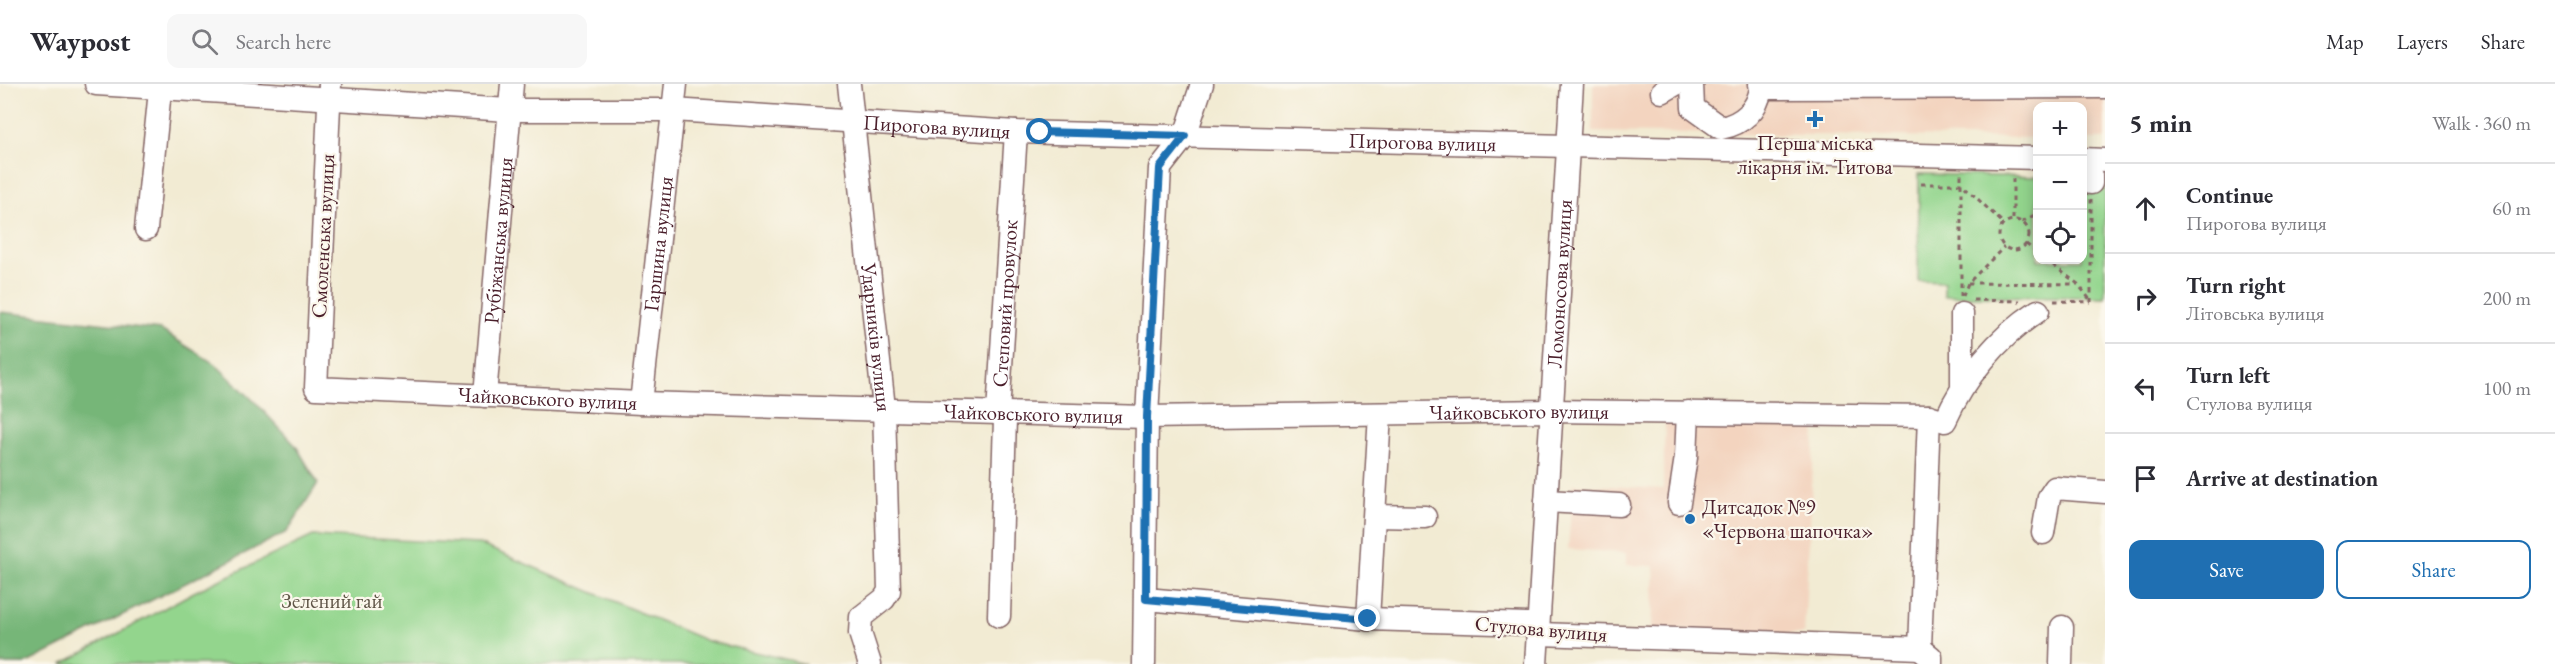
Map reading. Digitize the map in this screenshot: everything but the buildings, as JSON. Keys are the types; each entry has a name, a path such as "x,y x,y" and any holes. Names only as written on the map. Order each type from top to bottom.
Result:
{"street":[{"name":"Пирогова вулиця","path":"96,84 160,90 330,91 509,110 673,110 1016,132 2033,158"},
{"name":"Рубіжанська вулиця","path":"485,396 512,84"},
{"name":"Гаршина вулиця","path":"641,403 676,84"},
{"name":"Ударників вулиця","path":"849,84 884,408 889,591 884,599 861,617 860,633 870,664"},
{"path":"1144,664 1147,417 1160,168 1185,136 1202,84"},
{"name":"Ломоносова вулиця","path":"1536,664 1540,634 1551,411 1570,146 1572,84"},
{"path":"1692,84 1693,108 1721,128 1737,125 1750,112 1760,99 1760,86 2105,87"},
{"path":"146,229 160,90"},
{"name":"Смоленська вулиця","path":"316,388 330,91"},
{"name":"Степовий провулок","path":"999,616 1005,419 998,413 1016,132"},
{"path":"1937,418 1978,366 2034,304"},
{"path":"1962,307 1962,388"},
{"name":"Чайковського вулиця","path":"316,388 641,403 1147,417 1551,411 1937,418"},
{"path":"1679,503 1686,457 1688,412"},
{"path":"1368,619 1380,414"},
{"name":"Стулова вулиця","path":"1146,599 1368,619 1528,624 1540,634 1925,656 1928,463 1937,418"},
{"path":"2043,532 2049,497 2055,488 2105,492"},
{"path":"1546,501 1619,505"},
{"path":"1375,516 1425,517"},
{"path":"2061,664 2062,627"}],"path":[{"path":"2091,302 2092,169"},
{"path":"1961,172 1962,307"},
{"path":"2013,174 2013,219"},
{"path":"1921,184 1962,184 2003,223"},
{"path":"2022,222 2033,215"},
{"path":"2013,219 2022,222 2029,234 2026,244 2018,250 2004,247 1998,233 2003,223 2013,219"},
{"path":"2026,244 2033,250"},
{"path":"1962,307 1968,283 2004,247"},
{"path":"2051,264 2078,284 2091,302"},
{"path":"1968,283 2078,284"},
{"path":"1962,307 2091,302"}],"shaded area":[{"name":"Перша міська лікарня ім. Титова","path":"1593,84 2105,84 2105,139 2087,139 2087,102 2033,102 2033,138 1593,132"},
{"name":"Дитсадок №9 «Червона шапочка»","path":"1665,420 1815,429 1804,634 1652,629 1655,566 1626,565 1626,553 1568,549 1573,484 1663,489"}],"green space":[{"path":"1919,174 2033,177 2033,264 2087,264 2087,178 2105,178 2105,297 1944,296 1944,282 1918,281"},
{"path":"0,312 161,330 215,364 296,446 318,483 287,532 25,664 0,664"},
{"name":"Зелений гай","path":"313,536 479,544 707,641 806,664 62,664 194,592"}],"place":[{"name":"Перша міська лікарня ім. Титова","path":"1815,119"},
{"name":"Дитсадок №9 «Червона шапочка»","path":"1690,519"}],"route":[{"path":"1040,132 1185,136 1160,168 1147,417 1146,599 1368,619"}]}
